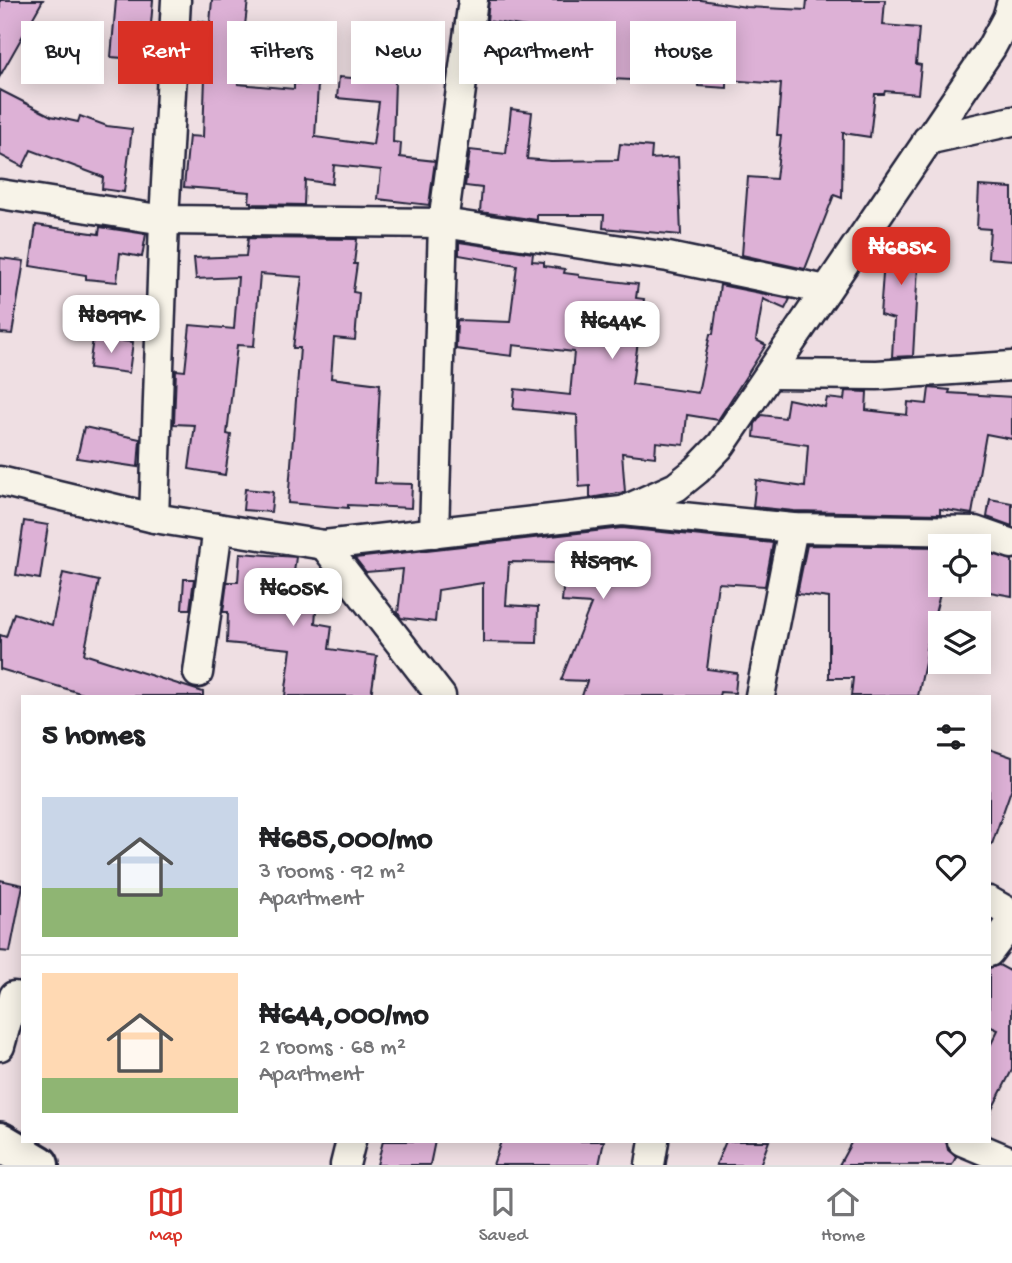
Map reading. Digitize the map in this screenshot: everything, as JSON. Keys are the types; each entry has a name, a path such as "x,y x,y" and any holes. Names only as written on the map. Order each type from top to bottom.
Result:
{"main road":[{"path":"0,1142 39,1165"}],"street":[{"path":"154,517 164,220 176,0"},
{"path":"434,533 443,223 473,0"},
{"path":"622,511 676,487 721,445 991,48 1007,18 1012,1"},
{"path":"928,140 1012,121"},
{"path":"0,194 164,220 443,223 668,257 826,290"},
{"path":"770,374 877,375 1012,366"},
{"path":"0,481 154,517 324,545 622,511 793,528 975,531 1012,544"},
{"path":"676,487 684,517"},
{"path":"198,673 218,528"},
{"path":"760,695 793,528"},
{"path":"324,545 439,695"},
{"path":"991,902 1012,914"},
{"path":"991,949 1012,922"},
{"path":"0,1046 14,996"},
{"path":"345,1165 350,1143"},
{"path":"650,1165 654,1143"},
{"path":"967,1143 1012,1162"}],"building":[{"path":"0,0 43,0 31,21 21,21 21,39 0,76"},
{"path":"116,0 153,0 151,21 118,21 118,58 111,57"},
{"path":"212,0 248,0 246,21 227,21 227,84 294,89 294,84 318,84 315,137 373,145 379,102 337,98 339,77 351,78 351,84 395,84 393,142 401,143 400,157 435,161 429,205 378,199 381,170 334,165 332,184 305,180 304,205 252,204 249,202 250,192 184,187 189,136 203,137 205,84 213,84 213,21 210,21"},
{"path":"489,0 701,0 746,7 806,10 807,0 885,0 883,25 919,28 916,64 921,65 918,94 885,91 884,94 875,94 870,137 843,133 842,198 834,195 805,269 742,255 748,177 776,179 781,135 777,135 781,84 736,81 736,21 630,21 630,80 616,79 616,21 487,21"},
{"path":"727,84 727,88 698,86"},
{"path":"0,90 51,116 78,122 80,116 107,126 132,129 124,192 102,189 103,177 31,150 23,167 0,155"},
{"path":"511,109 532,112 527,159 618,160 620,144 652,147 651,159 678,157 681,235 603,228 604,215 537,215 537,220 480,212 482,188 465,186 470,150 506,154"},
{"path":"979,186 1012,188 1012,260 988,258 990,229 977,228"},
{"path":"36,225 99,234 100,227 146,234 142,257 120,253 117,282 86,279 86,275 30,266"},
{"path":"889,228 920,230 913,356 892,357 894,319 880,315 886,232"},
{"path":"248,238 357,239 353,292 359,293 355,340 334,338 331,378 380,384 375,483 412,484 411,508 348,505 348,508 288,503 300,348 293,348 302,277 260,274 254,346 237,345 227,434 231,435 225,475 189,469 195,425 174,424 176,370 185,371 190,325 234,329 238,277 196,279 194,258 246,256"},
{"path":"459,242 533,253 532,261 565,269 564,273 579,277 638,284 636,298 644,299 632,384 698,393 710,334 713,334 720,285 790,299 785,309 763,299 756,340 766,345 718,420 687,415 684,445 656,442 655,457 622,453 625,492 590,498 590,486 579,487 577,415 513,409 515,389 570,395 574,352 513,345 512,356 456,349 457,320 510,322 517,265 459,255"},
{"path":"0,258 24,261 12,334 0,333"},
{"path":"93,338 133,342 129,373 89,368"},
{"path":"929,388 950,390 949,393 1012,397 1012,439 986,434 972,514 940,509 940,514 794,511 753,507 756,480 805,487 808,445 754,437 755,424 762,415 785,418 788,399 825,407 827,398 844,400 845,391 867,392 866,410 907,415 908,402 927,404"},
{"path":"84,427 140,439 138,467 77,458"},
{"path":"245,489 273,492 271,512 243,510"},
{"path":"990,499 1012,503 1012,526 987,517"},
{"path":"24,521 48,525 40,579 16,575"},
{"path":"622,528 773,543 765,586 718,583 707,669 737,673 735,693 720,692 719,695 582,695 587,681 561,680 591,604 562,602 565,563 509,562 506,605 538,607 537,643 483,642 483,583 438,590 435,622 401,618 398,613 403,569 366,572 355,558"},
{"path":"807,545 928,547 928,597 939,597 936,611 928,611 928,649 918,695 851,695 853,678 829,678 829,598 797,594"},
{"path":"240,553 296,557 294,572 319,574 315,623 332,626 329,649 377,656 371,695 285,695 291,649 227,643 228,612 223,612 227,582 238,582"},
{"path":"991,553 1012,560 1012,596 991,592"},
{"path":"63,573 99,581 84,654 203,692 203,695 87,695 0,669 0,635 6,637 14,613 52,625"},
{"path":"184,579 194,579 190,609 182,609"},
{"path":"991,750 1012,757 1012,787 992,844"},
{"path":"0,880 21,885 21,895 10,952 0,951"},
{"path":"999,965 1012,972 1012,1070 991,1111 991,1044 998,1030 991,1027 991,967"},
{"path":"382,1143 435,1143 430,1165 377,1165"},
{"path":"500,1143 604,1143 599,1165 493,1165"},
{"path":"725,1143 768,1143 760,1165 716,1165"},
{"path":"851,1143 946,1143 948,1150 956,1157 952,1165 839,1165"}]}
